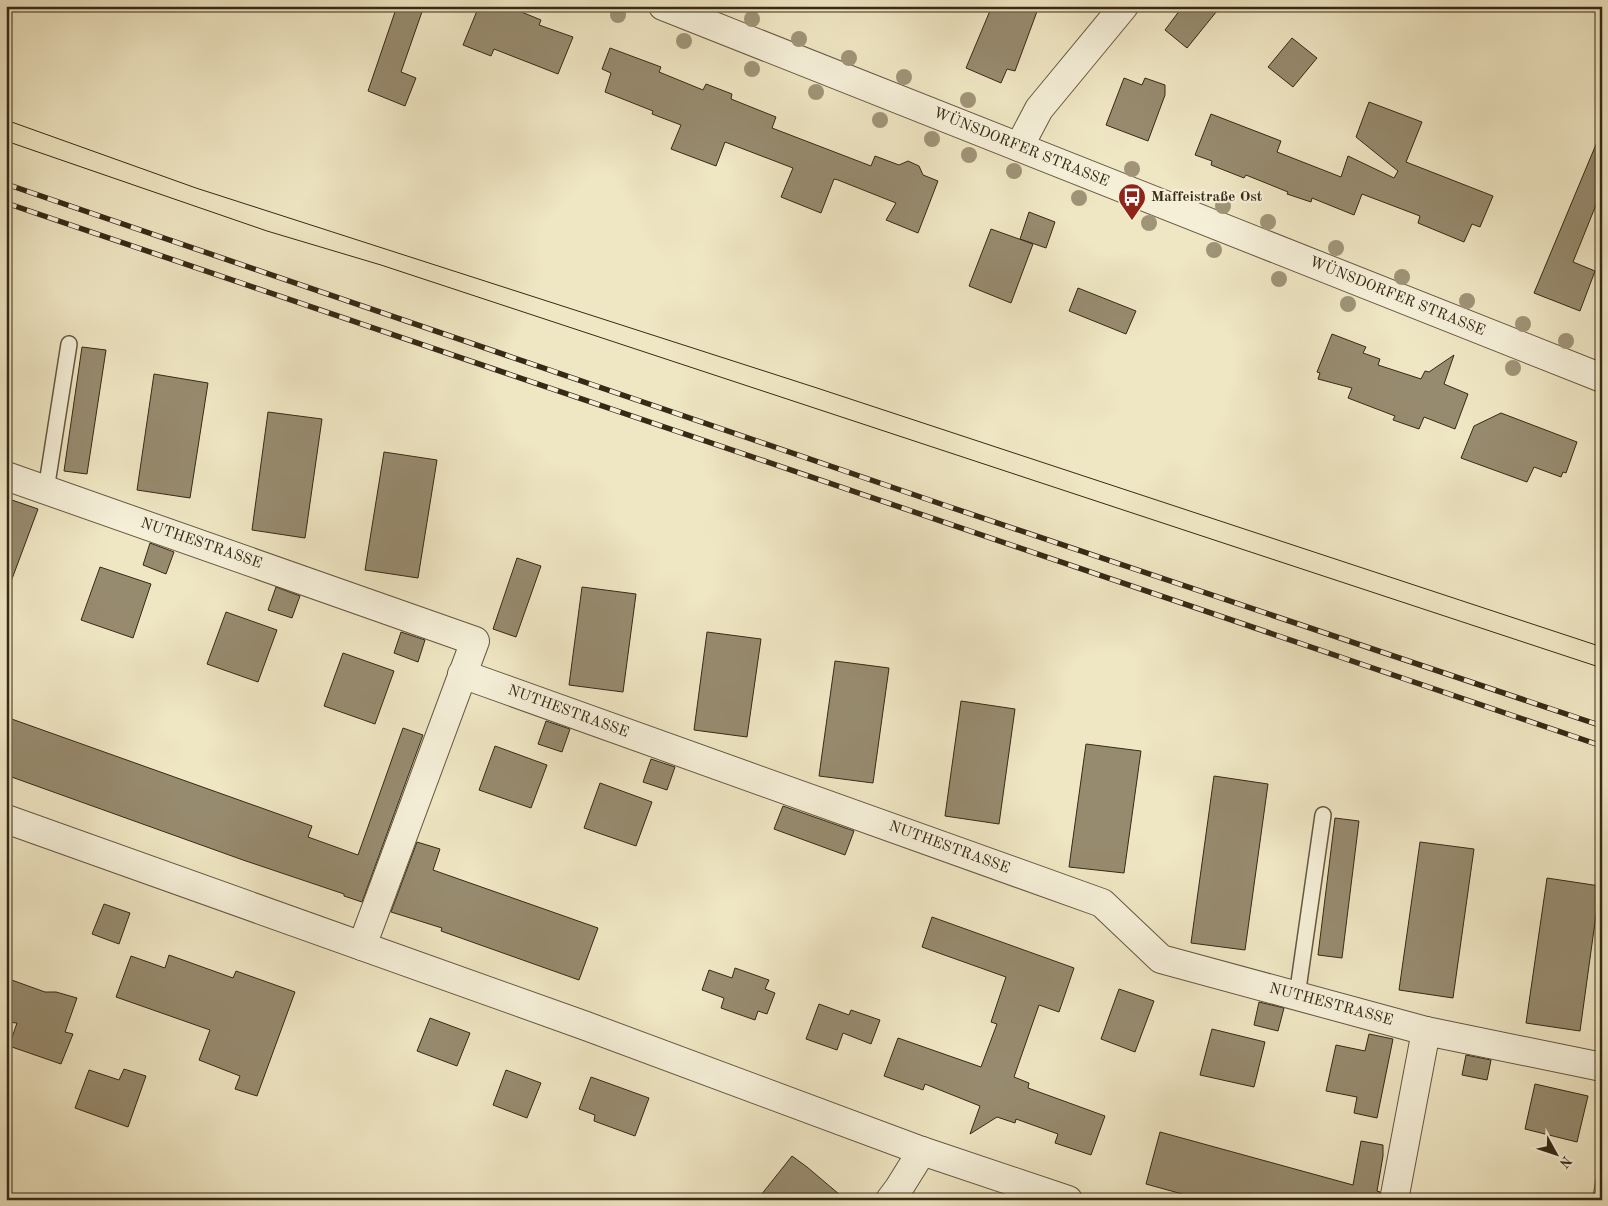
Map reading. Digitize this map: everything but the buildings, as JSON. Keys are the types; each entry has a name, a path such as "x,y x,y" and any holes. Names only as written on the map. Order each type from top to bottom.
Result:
{"street":[{"name":"WÜNSDORFER STRASSE","path":"663,6 1602,378"},
{"path":"1019,147 1039,109 1124,6"},
{"name":"NUTHESTRASSE","path":"6,476 475,641 362,946"},
{"name":"NUTHESTRASSE","path":"462,674 1102,903 1161,959 1426,1031 1602,1067"},
{"path":"6,819 594,1029 922,1151 1068,1200"},
{"path":"1394,1200 1426,1031"},
{"path":"890,1200 922,1151"}],"lane":[{"path":"46,490 69,344"},
{"path":"1297,996 1323,815"}],"shaded area":[{"path":"1602,1149 1602,1200 1592,1200"}],"tram line":[{"path":"6,120 196,188 817,388 1602,647"},
{"path":"6,141 267,231 381,265 1602,668"}],"railway":[{"path":"6,184 944,505 1602,726"},
{"path":"6,203 1602,746"}],"place":[{"name":"Maffeistraße Ost","path":"1132,221"}]}
